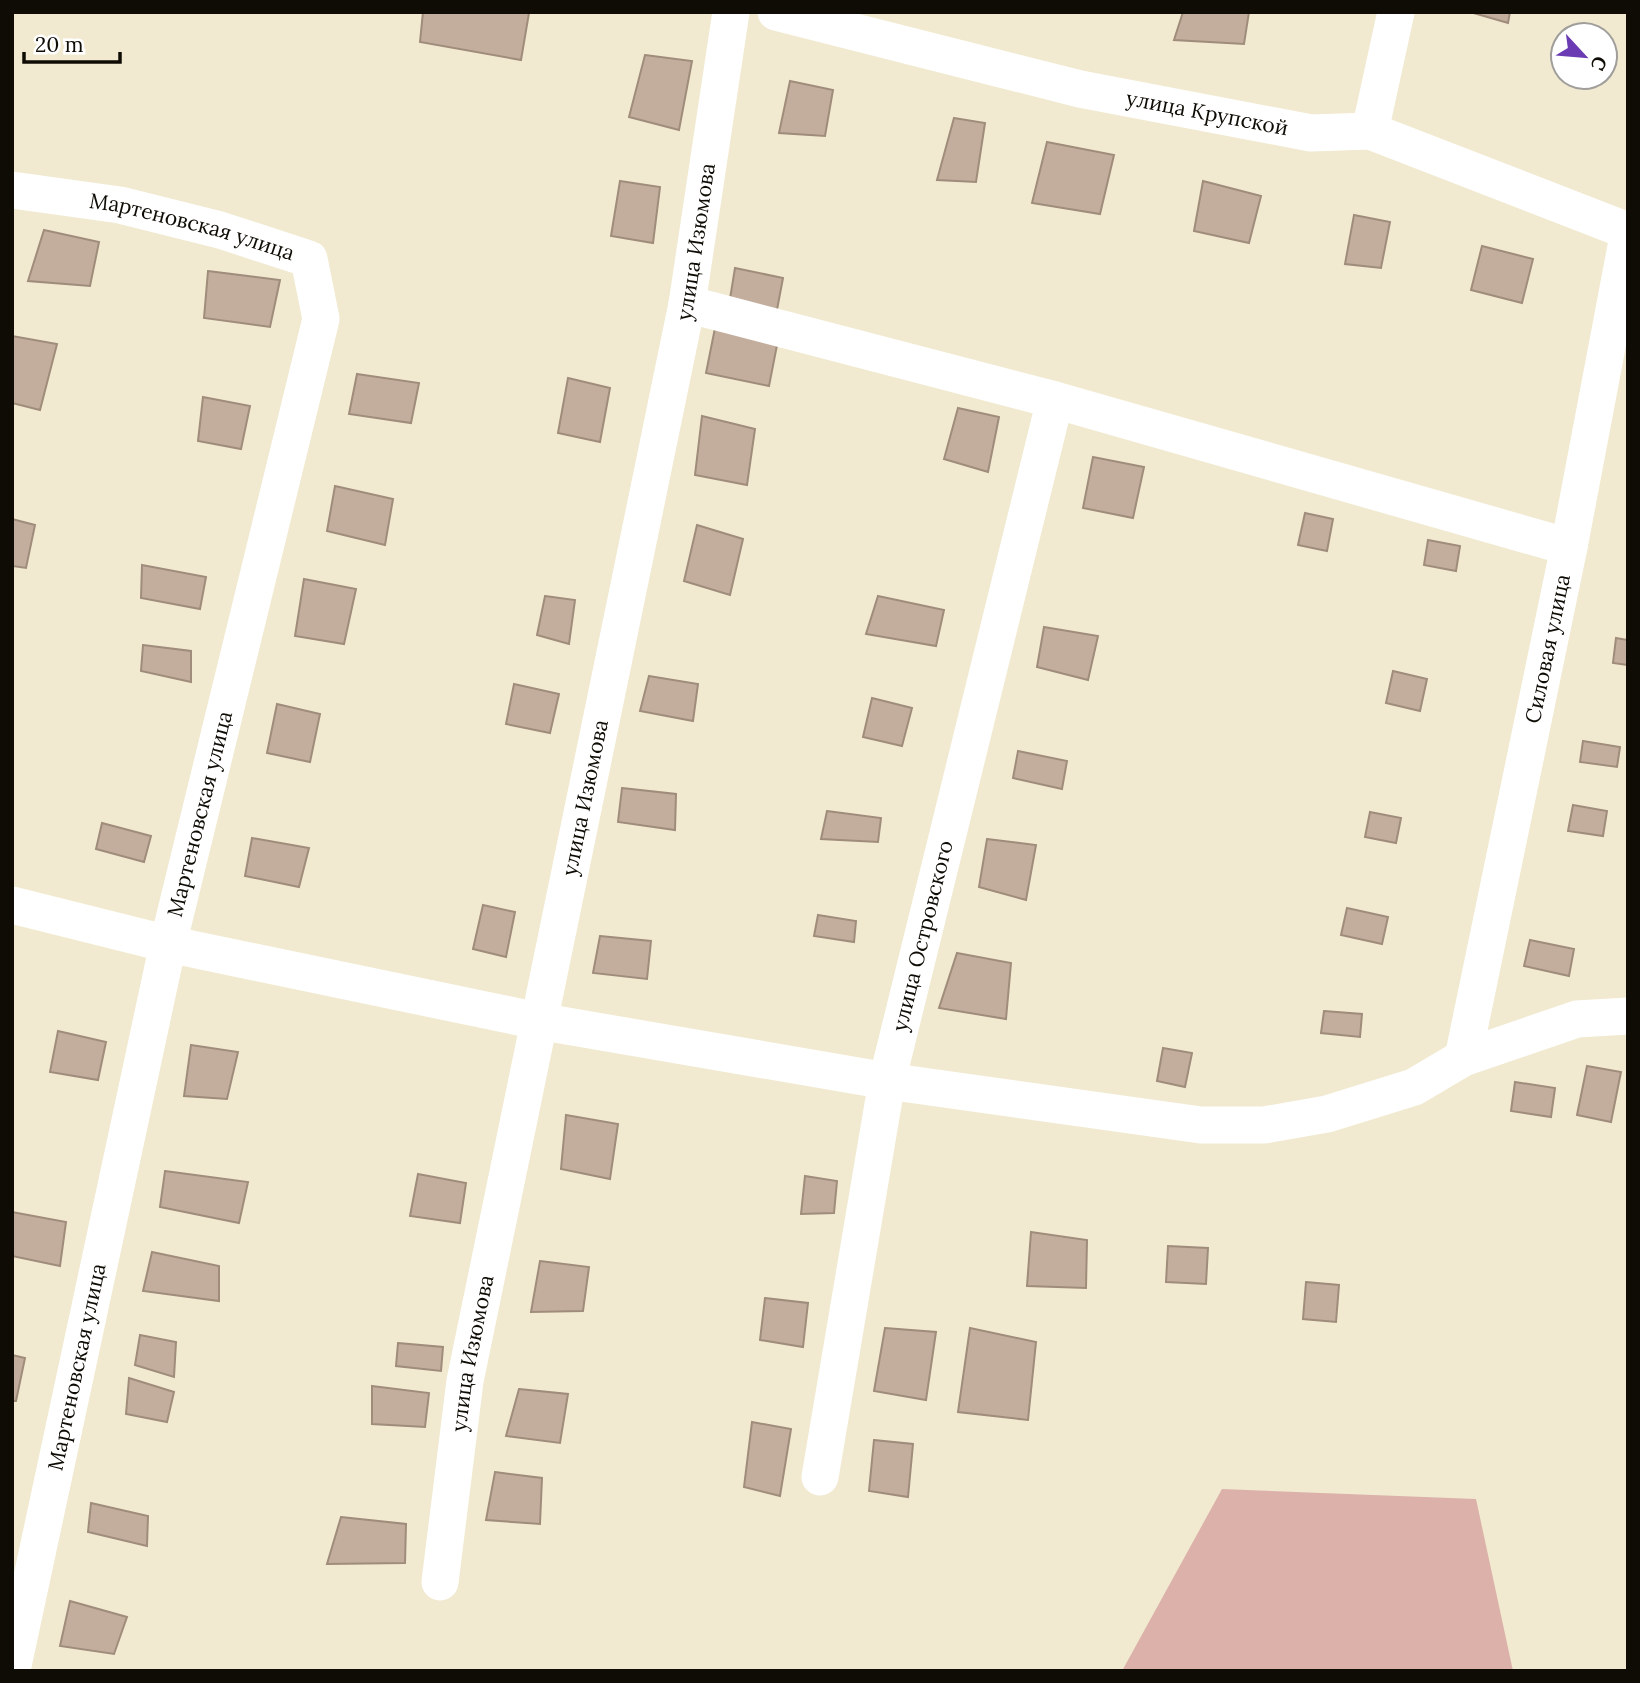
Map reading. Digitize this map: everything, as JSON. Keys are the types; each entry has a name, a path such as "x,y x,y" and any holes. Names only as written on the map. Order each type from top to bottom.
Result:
{"street":[{"name":"улица Изюмова","path":"440,1582 465,1381 687,304 731,12"},
{"name":"улица Крупской","path":"776,12 1080,89 1311,133 1370,131 1628,231"},
{"path":"1370,131 1396,12"},
{"name":"Мартеновская улица","path":"12,190 120,205 220,230 309,258 321,319 168,944 12,1670"},
{"name":"Силовая улица","path":"1463,1058 1569,547 1628,236"},
{"path":"687,304 1055,400 1569,547"},
{"name":"улица Островского","path":"820,1477 887,1081 1055,400"},
{"path":"12,905 168,944 538,1021 887,1081 1201,1125 1264,1125 1327,1114 1413,1087 1463,1058 1577,1019 1628,1016"}],"shaded area":[{"path":"1222,1489 1476,1499 1513,1671 1122,1671"}],"building":[{"path":"423,12 529,13 521,60 420,42"},
{"path":"1183,12 1249,12 1244,44 1174,40"},
{"path":"1470,12 1510,12 1508,23"},
{"path":"645,55 692,61 679,130 629,117"},
{"path":"790,81 833,90 825,136 779,133"},
{"path":"954,118 985,123 976,182 937,180"},
{"path":"1047,142 1114,155 1100,214 1032,203"},
{"path":"620,181 660,187 653,243 611,236"},
{"path":"1203,181 1261,196 1249,243 1194,231"},
{"path":"1354,215 1390,222 1381,268 1345,264"},
{"path":"44,230 99,242 90,286 28,281"},
{"path":"1482,246 1533,259 1522,303 1471,290"},
{"path":"735,268 783,278 776,315 729,305"},
{"path":"208,271 280,280 270,327 204,318"},
{"path":"715,328 778,340 769,386 706,373"},
{"path":"12,336 57,344 40,410 12,403"},
{"path":"357,374 419,383 411,423 349,414"},
{"path":"568,378 610,388 600,442 558,433"},
{"path":"203,397 250,406 241,449 198,441"},
{"path":"958,408 999,417 988,472 944,459"},
{"path":"702,416 755,429 747,485 695,475"},
{"path":"1093,457 1144,467 1133,518 1083,508"},
{"path":"335,486 393,499 385,545 327,531"},
{"path":"1305,513 1333,519 1327,551 1298,545"},
{"path":"12,519 35,525 26,568 12,566"},
{"path":"697,525 743,539 730,595 684,581"},
{"path":"1428,540 1460,546 1456,571 1424,565"},
{"path":"142,565 206,577 200,609 141,598"},
{"path":"304,579 356,589 344,644 295,636"},
{"path":"545,596 575,600 569,644 537,635"},
{"path":"878,596 944,610 936,646 866,634"},
{"path":"1044,627 1098,636 1088,680 1037,667"},
{"path":"1616,638 1628,640 1628,665 1613,663"},
{"path":"143,645 191,651 191,682 141,671"},
{"path":"1393,671 1427,679 1420,711 1386,703"},
{"path":"649,676 698,684 693,721 640,711"},
{"path":"514,684 559,694 550,733 506,724"},
{"path":"872,698 912,708 902,746 863,737"},
{"path":"277,704 320,714 310,762 267,753"},
{"path":"1583,741 1620,747 1617,767 1580,762"},
{"path":"1018,751 1067,761 1062,789 1013,778"},
{"path":"622,788 676,794 675,830 618,822"},
{"path":"1573,805 1607,811 1603,836 1568,831"},
{"path":"827,811 881,818 878,842 821,839"},
{"path":"1370,812 1401,818 1396,843 1365,837"},
{"path":"102,823 151,836 144,862 96,849"},
{"path":"252,838 309,848 299,887 245,876"},
{"path":"987,839 1036,845 1026,900 979,887"},
{"path":"483,905 515,912 506,957 473,949"},
{"path":"1347,908 1388,917 1382,944 1341,935"},
{"path":"818,915 856,921 854,942 814,936"},
{"path":"600,936 651,941 647,979 593,973"},
{"path":"1530,940 1574,949 1569,976 1524,966"},
{"path":"957,953 1011,963 1006,1019 939,1008"},
{"path":"1324,1011 1362,1014 1360,1037 1321,1033"},
{"path":"58,1031 106,1042 98,1080 50,1072"},
{"path":"191,1045 238,1052 227,1099 184,1096"},
{"path":"1163,1048 1192,1053 1185,1087 1157,1081"},
{"path":"1587,1066 1621,1072 1611,1122 1577,1115"},
{"path":"1515,1082 1555,1088 1551,1117 1511,1111"},
{"path":"566,1115 618,1124 610,1179 561,1169"},
{"path":"165,1171 248,1182 239,1223 160,1207"},
{"path":"418,1174 466,1183 460,1223 410,1216"},
{"path":"805,1176 837,1181 834,1213 801,1214"},
{"path":"12,1212 66,1222 60,1266 12,1256"},
{"path":"1031,1232 1087,1240 1086,1288 1027,1286"},
{"path":"1168,1246 1208,1248 1206,1284 1166,1282"},
{"path":"152,1252 219,1266 219,1301 143,1291"},
{"path":"540,1261 589,1267 583,1311 531,1312"},
{"path":"1306,1282 1339,1285 1336,1322 1303,1319"},
{"path":"765,1298 808,1303 803,1347 760,1340"},
{"path":"885,1328 936,1332 926,1400 874,1391"},
{"path":"970,1328 1036,1342 1028,1420 958,1412"},
{"path":"140,1335 176,1342 174,1377 135,1365"},
{"path":"398,1343 443,1347 441,1371 396,1366"},
{"path":"12,1355 25,1358 16,1401 12,1401"},
{"path":"129,1378 174,1392 167,1422 126,1414"},
{"path":"372,1386 429,1393 425,1427 372,1424"},
{"path":"519,1389 568,1394 560,1443 506,1436"},
{"path":"752,1422 791,1429 780,1496 744,1487"},
{"path":"874,1440 913,1444 908,1497 869,1491"},
{"path":"495,1472 542,1478 540,1524 486,1520"},
{"path":"91,1503 148,1516 147,1546 88,1532"},
{"path":"341,1517 406,1524 405,1563 327,1564"},
{"path":"70,1601 127,1617 114,1654 60,1646"}]}
